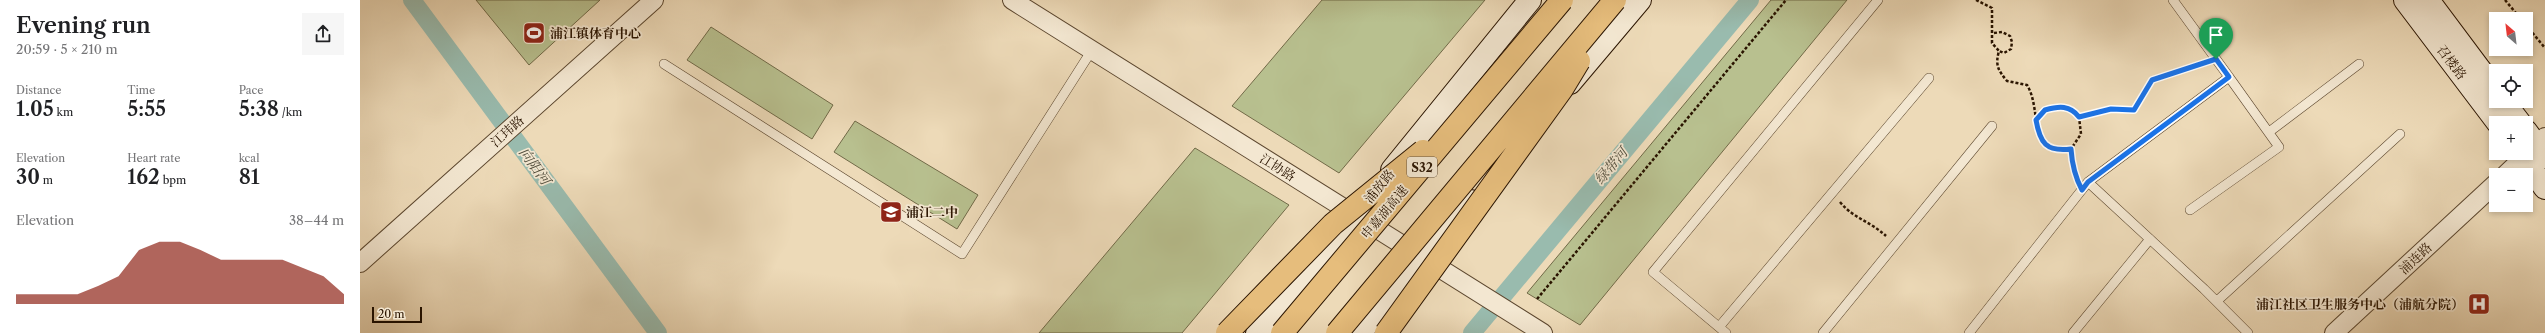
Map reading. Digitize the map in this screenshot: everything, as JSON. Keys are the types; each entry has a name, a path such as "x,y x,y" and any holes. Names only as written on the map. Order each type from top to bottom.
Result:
{"highway":[{"name":"申嘉湖高速","path":"1282,333 1562,0"},
{"path":"1337,333 1616,0"},
{"path":"1386,333 1562,89 1616,0"},
{"path":"1227,333 1333,224 1463,118"}],"main road":[{"name":"浦放路","path":"1256,333 1355,215 1530,0"},
{"path":"1360,333 1640,0"},
{"name":"召楼路","path":"2406,0 2493,116"},
{"name":"召楼路","path":"2428,0 2489,82"},
{"path":"2508,108 2515,116"},
{"path":"2533,147 2545,188"}],"street":[{"name":"江玮路","path":"360,263 654,0"},
{"name":"江协路","path":"1012,0 1355,215 1424,256 1465,284 1536,328"},
{"path":"2512,168 2520,160"},
{"name":"浦连路","path":"2334,333 2489,189"}],"lane":[{"path":"1878,0 1653,272 1723,330 1832,193 1929,78"},
{"path":"2173,0 2279,147 2190,210"},
{"path":"664,64 962,254 1092,50"},
{"path":"2269,132 2359,64"},
{"path":"1969,333 2088,182 2229,77"},
{"path":"1823,333 1992,126"},
{"path":"2216,301 2400,134"},
{"path":"2088,182 2216,301 2248,333"},
{"path":"2073,333 2150,239"}],"path":[{"path":"1538,299 1786,0"},
{"path":"1976,0 1992,8 1994,33 1992,43 1999,51 2004,53 2010,49 2012,42 2010,36 2002,32 1994,33"},
{"path":"2505,0 2515,12"},
{"path":"2533,33 2545,48"},
{"path":"1999,51 1996,61 1998,70 2007,81 2027,85 2032,93 2038,133 2043,143 2051,148 2071,149"},
{"path":"2079,117 2111,109 2134,110 2152,80 2216,59"},
{"path":"2036,120 2045,110 2057,106 2074,110 2079,117 2082,134 2071,149 2071,161 2076,169 2075,177 2082,190"},
{"path":"1832,193 1847,211 1873,223 1895,245"}],"green space":[{"name":"浦江镇体育中心","path":"476,0 600,0 529,65"},
{"path":"1322,0 1485,0 1339,173 1232,106"},
{"path":"1771,0 1847,0 1580,325 1527,293"},
{"path":"711,27 833,105 812,139 687,60"},
{"path":"855,121 978,195 957,229 834,152"},
{"path":"1195,148 1289,205 1182,333 1039,333"}],"waterway":[{"name":"向阳河","path":"412,0 658,333"},
{"name":"绿带河","path":"1472,333 1750,0"}],"place":[{"name":"浦江镇体育中心","path":"534,33"},
{"name":"浦江二中","path":"891,212"},
{"name":"浦江社区卫生服务中心（浦航分院）","path":"2479,304"}],"route":[{"path":"2216,59 2229,77 2088,182 2082,190 2075,177 2076,169 2071,161 2071,149 2061,150 2051,148 2043,143 2038,133 2036,120 2045,110 2057,106 2065,107 2074,110 2079,117 2090,113 2111,109 2126,111 2134,110 2140,103 2152,80 2187,69 2197,63 2216,59"}]}
